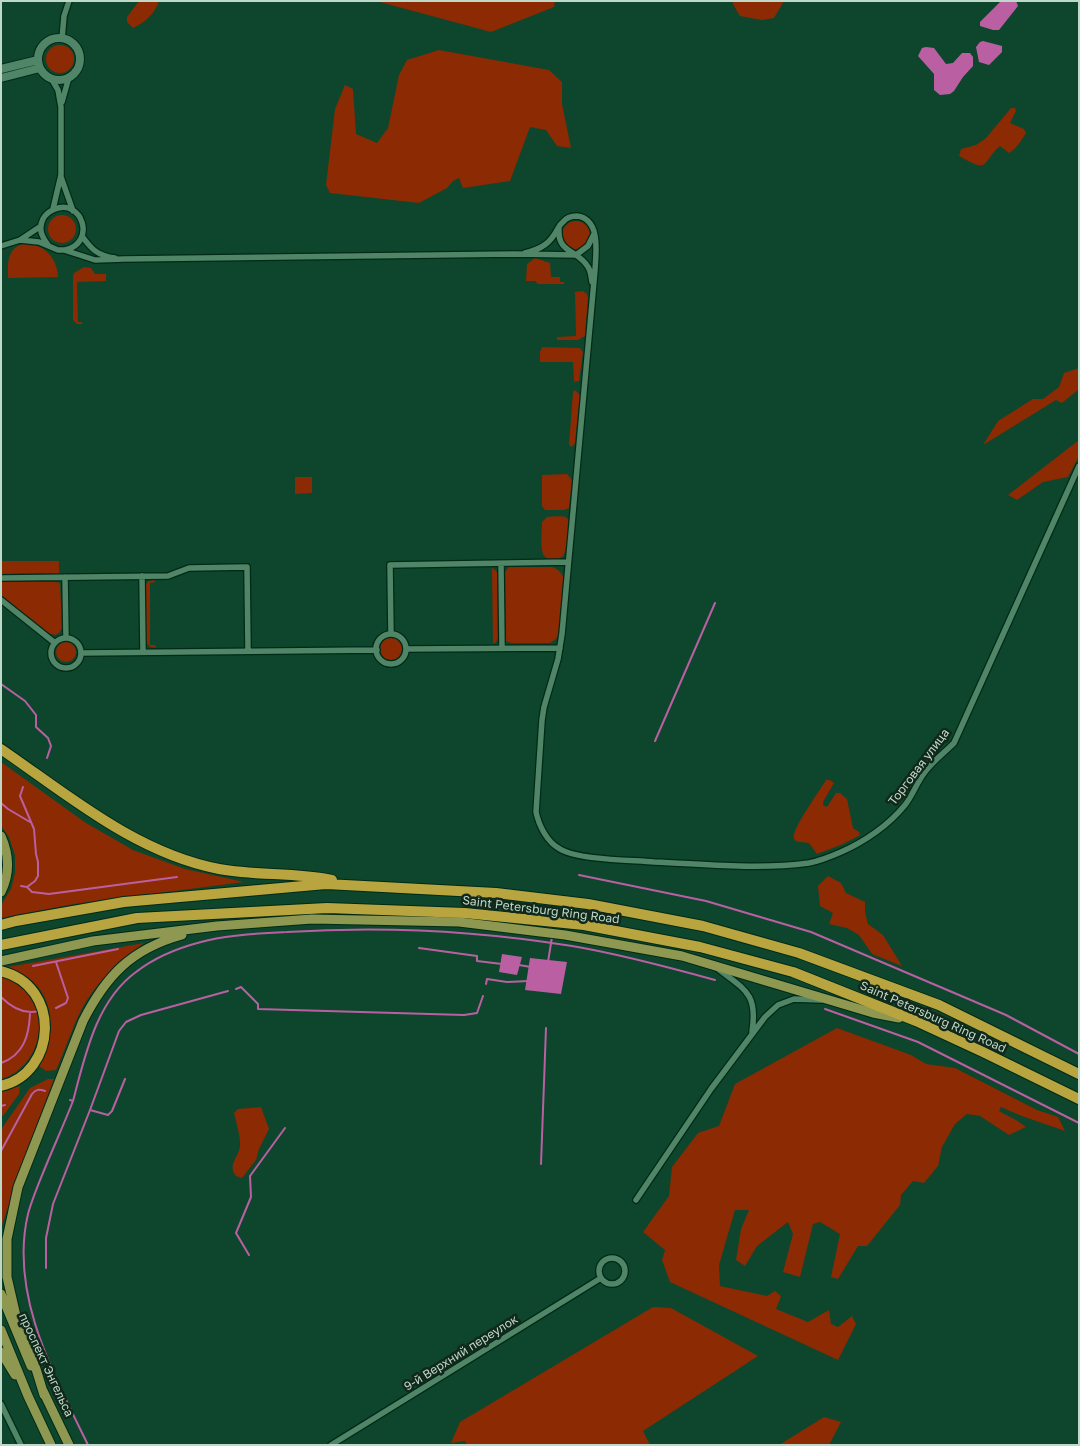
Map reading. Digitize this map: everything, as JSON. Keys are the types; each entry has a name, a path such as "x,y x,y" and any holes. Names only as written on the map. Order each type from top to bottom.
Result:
{"highway":[{"path":"1,749 116,828 177,858 218,868 259,874 325,878 362,886"},
{"name":"Saint Petersburg Ring Road","path":"1,925 124,902 326,884 496,893 588,904 703,926 799,953 939,1005 1079,1074"},
{"name":"Saint Petersburg Ring Road","path":"1,945 137,918 327,908 466,913 584,926 700,947 793,972 916,1021 1079,1099"},
{"path":"1,971 26,982 37,995 43,1012 45,1034 40,1052 31,1067 12,1083 1,1086"}],"main road":[{"path":"62,39 74,46 78,52 78,66 69,77 60,80 47,76 40,68 38,60 41,48 45,44 62,39"},
{"path":"1,69 38,60"},
{"path":"1,78 40,68"},
{"path":"1,836 6,847 8,867 6,883 1,892"},
{"path":"1,961 93,941 216,926 312,919 459,922 565,935 682,956 873,1012 916,1021"},
{"path":"44,1395 32,1356 16,1316 7,1277 7,1240 18,1188 82,1021 96,995 124,964 142,951 166,940 216,926"},
{"name":"проспект Энгельса","path":"1,1294 21,1346 69,1445"},
{"name":"проспект Энгельса","path":"1,1330 28,1396 51,1445"},
{"path":"1,1352 28,1396"}],"street":[{"path":"62,39 64,16 68,1"},
{"path":"61,107 69,77"},
{"path":"48,245 41,233 41,226 43,219 53,209 61,175 61,107 58,90 51,78"},
{"path":"61,175 73,210 82,222 82,236 92,249 100,254 124,259"},
{"path":"53,209 73,210"},
{"path":"406,649 560,648 595,270 596,240 594,232 588,222 582,218 576,216 569,217 548,243 525,254"},
{"path":"1,246 20,240 41,226"},
{"path":"559,227 559,240 562,245 588,266 593,287"},
{"path":"20,240 39,242 58,250 64,250 95,260 525,254 576,255 588,246 594,232"},
{"path":"64,250 74,246 82,236"},
{"name":"Торговая улица","path":"560,648 544,706 536,812 538,822 544,832 559,849 575,854 619,860 742,866 811,863 842,852 869,836 905,805 923,774 954,742 1079,466"},
{"path":"391,634 390,565 568,562"},
{"path":"501,564 502,648"},
{"path":"1,578 172,575 189,568 247,567 248,651"},
{"path":"142,576 143,652"},
{"path":"65,578 66,638"},
{"path":"1,600 55,643"},
{"path":"391,634 403,640 406,649 404,657 392,664 383,661 377,650 382,637 391,634"},
{"path":"66,638 78,644 81,653 78,662 69,668 55,663 51,653 55,643 66,638"},
{"path":"81,653 377,650"},
{"path":"712,965 745,990 753,1002 755,1014 752,1032"},
{"path":"636,1200 752,1032 778,1005 794,1000 830,1000"},
{"path":"616,1259 624,1266 623,1277 615,1284 604,1282 601,1278 599,1268 606,1260 616,1259"},
{"name":"9-й Верхний переулок","path":"331,1445 601,1278"},
{"path":"1,1404 21,1445"}],"shaded area":[{"path":"139,1 159,1 149,18 133,28 127,22 127,17"},
{"path":"376,1 555,1 554,7 491,32"},
{"path":"732,1 784,1 774,18 762,20 740,16"},
{"path":"1001,1 1016,1 1018,6 999,30 980,26 980,22"},
{"path":"983,41 1002,46 1002,52 989,65 979,62 976,47"},
{"path":"60,45 70,49 74,59 70,69 60,73 50,69 46,59 50,49"},
{"path":"922,48 934,48 946,64 953,63 962,53 970,53 973,57 973,66 950,94 940,95 934,90 934,74 918,56"},
{"path":"439,50 549,70 562,82 562,104 571,148 557,146 546,130 530,127 510,181 463,188 459,178 453,181 447,188 419,203 330,193 326,185 335,109 345,85 353,89 356,134 377,143 388,128 399,75 407,60"},
{"path":"1011,108 1015,108 1016,111 1010,123 1024,129 1026,133 1014,149 1009,153 1000,146 987,162 981,165 976,165 959,156 961,149 976,145 986,138"},
{"path":"62,215 72,219 76,229 72,239 62,243 52,239 48,229 52,219"},
{"path":"576,221 586,225 590,235 586,245 576,249 566,245 562,235 566,225"},
{"path":"23,244 36,246 48,253 55,264 58,277 8,278 8,262 11,253 17,246"},
{"path":"535,258 550,263 551,277 560,277 560,282 564,282 564,284 538,284 535,281 526,281 527,264"},
{"path":"84,267 91,268 95,274 106,274 106,281 77,282 78,322 82,322 82,324 77,324 73,320 73,276 74,273"},
{"path":"583,291 587,294 588,298 585,336 578,340 557,340 557,337 576,336 574,292"},
{"path":"542,347 580,348 583,352 579,381 574,382 573,362 540,362"},
{"path":"1079,368 1079,389 1062,403 1056,400 983,445 998,421 1033,399 1043,399 1059,387 1064,373"},
{"path":"575,390 580,395 575,443 572,447 569,445 573,392"},
{"path":"1079,440 1079,456 1068,477 1043,482 1017,500 1008,495"},
{"path":"567,474 572,480 569,508 564,510 545,510 542,506 542,475"},
{"path":"295,477 312,477 312,493 295,494"},
{"path":"547,517 563,517 568,520 569,530 566,549 563,556 559,558 548,558 543,554 541,542 542,522"},
{"path":"1,561 59,561 59,573 1,574"},
{"path":"509,567 552,567 562,575 564,579 559,634 550,643 511,643 506,641 505,572"},
{"path":"492,568 497,572 498,638 493,644"},
{"path":"155,580 155,582 150,583 150,645 155,645 156,648 150,647 146,642 145,586 148,581"},
{"path":"1,582 60,583 62,628 59,633 55,635 48,633 1,596"},
{"path":"391,638 399,641 402,649 399,657 391,660 383,657 380,649 383,641"},
{"path":"62,642 70,642 76,648 76,656 70,662 62,662 56,656 56,648"},
{"path":"1,762 86,823 133,850 185,869 244,882 74,904 1,918 1,905 11,889 15,873 15,855 9,837 1,826"},
{"path":"826,780 834,783 823,805 827,807 836,793 840,793 847,799 853,828 860,835 817,854 809,843 798,842 794,839 794,835 801,819"},
{"path":"828,876 841,883 846,893 865,902 868,924 883,935 902,966 872,954 859,935 847,928 829,924 833,913 820,906 818,886"},
{"path":"144,943 111,970 91,994 77,1019 56,1070 46,1071 39,1066 48,1044 50,1032 49,1008 38,987 29,978 8,967"},
{"path":"502,954 522,957 517,975 499,972"},
{"path":"530,958 567,962 561,994 525,990"},
{"path":"1,975 26,989 33,998 37,1007 39,1028 38,1038 31,1056 18,1070 1,1079"},
{"path":"837,1028 911,1055 926,1064 955,1068 1037,1110 1058,1117 1065,1131 1001,1107 999,1111 1026,1127 1009,1135 980,1116 967,1114 955,1124 942,1147 938,1166 924,1183 913,1181 901,1195 900,1205 867,1246 858,1246 838,1279 831,1277 840,1234 820,1222 813,1224 800,1277 783,1272 793,1234 788,1222 757,1246 745,1266 736,1260 741,1229 749,1210 735,1210 719,1265 720,1286 767,1296 775,1291 781,1296 776,1309 808,1322 829,1310 831,1324 838,1327 852,1316 856,1324 838,1360 670,1282 662,1260 665,1250 643,1232 669,1196 672,1167 698,1133 719,1126 735,1084"},
{"path":"48,1079 54,1079 2,1225 1,1270 2,1128 30,1088"},
{"path":"20,1086 19,1094 3,1116 1,1115 1,1091"},
{"path":"261,1107 269,1129 256,1160 242,1178 236,1176 233,1168 240,1143 234,1113 238,1109"},
{"path":"653,1307 671,1308 758,1356 643,1431 650,1445 467,1445 465,1441 451,1443 460,1422"},
{"path":"824,1417 841,1422 829,1445 779,1445"}],"waterway":[{"path":"655,741 715,603"},
{"path":"1,684 25,701 36,715 36,727 48,738 51,746 47,758"},
{"path":"21,886 27,887 38,876 34,829 20,796 23,787"},
{"path":"1,803 30,822"},
{"path":"579,875 706,901 811,932 1006,1015 1079,1054"},
{"path":"27,887 32,892 49,894 177,877"},
{"path":"70,1100 73,1101 94,1030 111,998 122,984 143,967 175,950 192,944 221,938 322,930 466,933 590,949 715,980"},
{"path":"548,962 552,937"},
{"path":"419,948 477,956 477,961 502,964"},
{"path":"33,966 118,949"},
{"path":"56,962 68,998 66,1003 56,1008"},
{"path":"519,965 531,967"},
{"path":"486,984 487,979 507,982 529,981"},
{"path":"236,989 241,987 258,1004 258,1009 464,1015 477,1013 483,996"},
{"path":"46,1268 46,1238 53,1204 119,1031 126,1022 141,1015 228,991"},
{"path":"1,997 9,1004 23,1011 39,1011"},
{"path":"825,1009 918,1042 1079,1123"},
{"path":"1,1063 20,1050 26,1037 30,1014"},
{"path":"541,1164 546,1028"},
{"path":"90,1110 108,1115 112,1111 125,1079"},
{"path":"1,1151 32,1094 38,1090 45,1091"},
{"path":"73,1101 28,1214 24,1244 25,1274 30,1304 38,1333 49,1362 88,1445"},
{"path":"1,1106 5,1105"},
{"path":"249,1255 236,1233 251,1197 250,1176 285,1128"}]}
